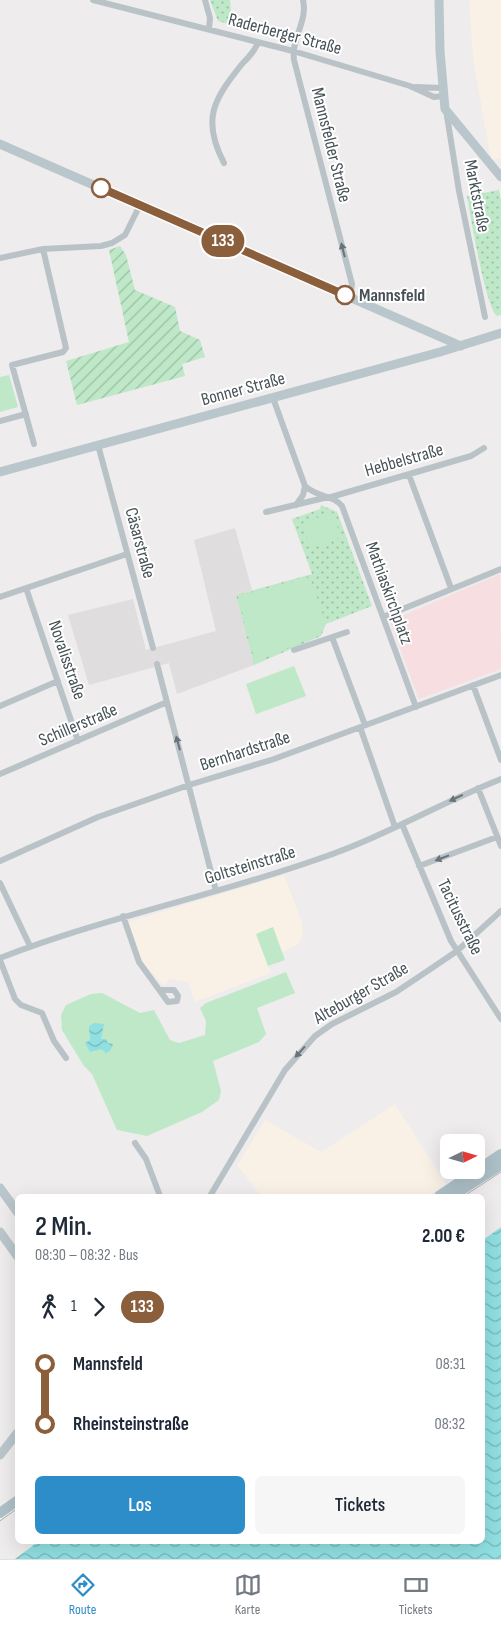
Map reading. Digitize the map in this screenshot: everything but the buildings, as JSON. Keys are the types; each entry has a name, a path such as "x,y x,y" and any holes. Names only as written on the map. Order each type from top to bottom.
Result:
{"main road":[{"name":"Marktstraße","path":"439,0 445,109 501,177"},
{"path":"0,144 461,346"},
{"name":"Bonner Straße","path":"0,472 499,335"},
{"path":"442,1194 501,1154"},
{"path":"455,1194 501,1165"},
{"path":"0,1188 15,1209"},
{"path":"0,1232 15,1253"},
{"path":"0,1455 15,1436"},
{"path":"0,1513 15,1502"}],"street":[{"name":"Raderberger Straße","path":"92,0 293,50 410,86 434,97 443,92"},
{"path":"205,0 210,18 209,29"},
{"path":"293,50 304,12 303,0"},
{"path":"224,163 214,142 213,108 218,96 258,42"},
{"name":"Mannsfelder Straße","path":"293,50 352,284 350,298"},
{"name":"Marktstraße","path":"445,109 459,192 485,317"},
{"path":"1,255 43,249 101,246 112,243 125,235 140,205"},
{"path":"34,444 12,365 65,351 43,249"},
{"path":"273,398 305,486 300,501 296,505"},
{"path":"0,421 26,414"},
{"name":"Cäsarstraße","path":"98,445 153,648"},
{"name":"Hebbelstraße","path":"329,497 471,456 484,448"},
{"path":"410,475 451,588"},
{"name":"Mathiaskirchplatz","path":"305,486 316,495 329,497 342,506 416,707"},
{"path":"266,512 329,497"},
{"path":"0,597 127,554"},
{"path":"382,617 501,568"},
{"name":"Novalisstraße","path":"26,588 78,741"},
{"path":"294,650 347,632"},
{"path":"332,637 395,827"},
{"path":"157,664 216,891"},
{"name":"Bernhardstraße","path":"0,861 98,817 189,785 274,759 501,676"},
{"path":"1,703 58,681"},
{"path":"474,686 501,760"},
{"name":"Schillerstraße","path":"0,774 166,702"},
{"name":"Goltsteinstraße","path":"0,959 30,946 123,916 216,891 322,858 501,779"},
{"path":"478,788 501,846"},
{"name":"Tacitusstraße","path":"402,824 457,950 500,1015"},
{"path":"419,866 497,837"},
{"path":"0,883 30,946"},
{"name":"Alteburger Straße","path":"211,1194 285,1070 316,1036 332,1024 396,992 457,950 501,911"},
{"path":"123,916 139,962 162,990"},
{"path":"0,959 15,1000 42,1013 54,1041 66,1058"},
{"path":"135,1143 146,1159 159,1194"}],"shaded area":[{"path":"469,0 501,0 501,158 491,160 473,59"},
{"path":"235,528 252,590 236,595 254,665 177,694 169,663 89,685 68,615 133,599 146,650 216,631 194,540"},
{"path":"500,574 501,669 419,699 390,621"},
{"path":"284,875 302,922 303,933 299,944 282,952 285,960 268,966 271,973 195,1002 188,982 169,979 164,986 143,963 128,922"},
{"path":"395,1104 440,1175 440,1179 443,1179 446,1184 431,1194 259,1194 237,1165 265,1120 321,1152"}],"green space":[{"path":"210,0 230,0 232,25 218,21"},
{"path":"499,190 501,200 501,315 497,316 492,309 483,279 467,196"},
{"path":"120,246 126,255 135,290 175,307 180,331 200,340 205,357 182,364 185,376 77,405 66,361 129,342 109,250"},
{"path":"9,375 18,407 0,412 0,377"},
{"path":"321,505 337,512 372,606 326,624 321,636 254,665 236,595 312,574 292,519 320,509"},
{"path":"332,512 341,537 311,548 301,524"},
{"path":"310,577 325,621 320,634 255,662 238,596"},
{"path":"294,666 306,696 256,714 246,684"},
{"path":"273,927 285,960 268,966 256,934"},
{"path":"286,972 295,993 257,1008 266,1034 259,1042 213,1061 221,1091 219,1100 202,1112 147,1136 117,1130 92,1074 84,1066 62,1030 61,1015 66,1005 91,994 102,993 140,1013 154,1010 170,1040 179,1043 205,1035 206,1021 200,1008 206,1003"}],"water":[{"path":"94,1023 104,1024 101,1039 106,1039 108,1043 113,1044 110,1051 106,1053 101,1049 90,1052 85,1043 90,1040 89,1026"},
{"path":"501,1227 501,1559 15,1559 35,1544 485,1544 485,1239"}],"tram line":[{"path":"467,1194 501,1172"},
{"path":"0,1521 15,1510"}],"bus line":[{"name":"133","path":"101,188 345,295"}],"place":[{"name":"Mannsfeld","path":"345,295"}]}
